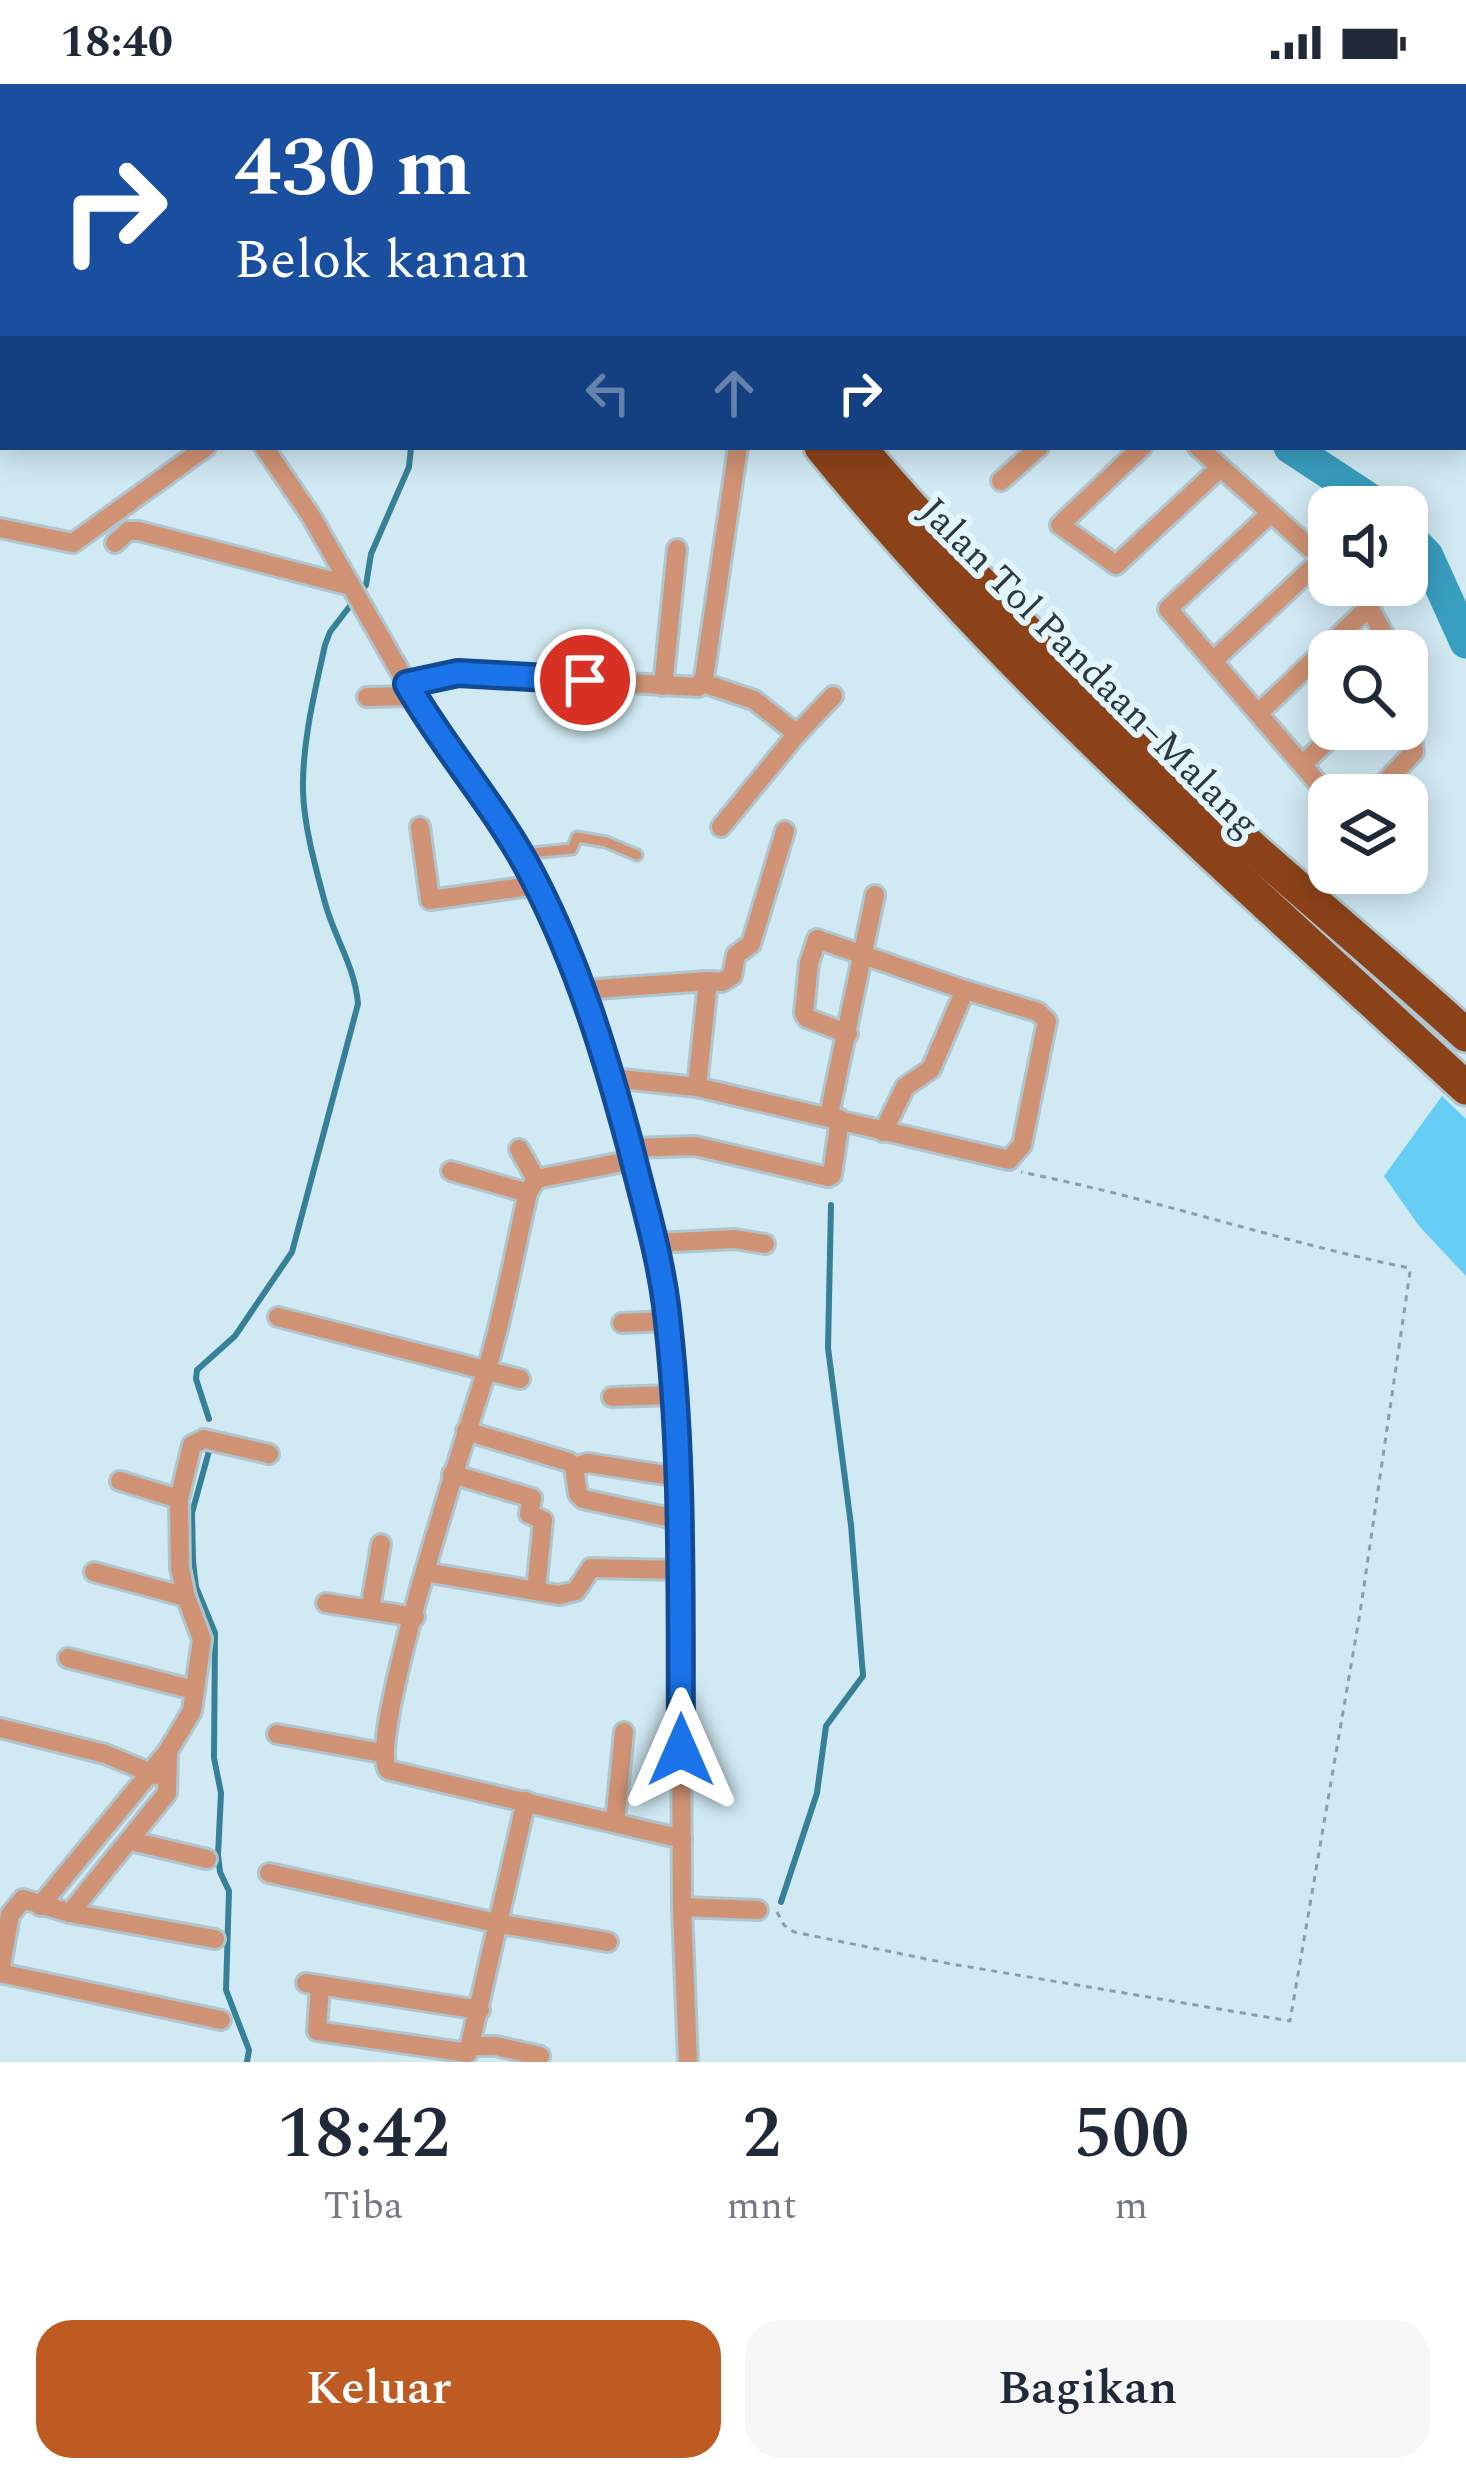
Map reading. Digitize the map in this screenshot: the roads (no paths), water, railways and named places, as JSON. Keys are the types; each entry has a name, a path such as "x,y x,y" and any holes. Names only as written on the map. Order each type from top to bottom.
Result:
{"highway":[{"name":"Jalan Tol Pandaan–Malang","path":"823,450 901,544 1056,704 1466,1088"},
{"name":"Jalan Tol Pandaan–Malang","path":"862,450 999,604 1100,705 1225,823 1466,1035"}],"street":[{"path":"0,528 73,543 202,450"},
{"path":"266,450 311,516 410,690 528,853 582,990 632,1154 655,1243 668,1321 673,1395 680,1520 682,1907 688,2062"},
{"path":"703,683 738,450"},
{"path":"1001,482 1036,450"},
{"path":"1139,450 1060,525 1116,565 1220,468"},
{"path":"1201,450 1308,545"},
{"path":"1271,513 1168,609 1311,774"},
{"path":"116,543 128,531 139,532 353,591"},
{"path":"663,686 677,549"},
{"path":"1214,660 1308,577"},
{"path":"1260,712 1370,608 1382,630"},
{"path":"368,697 410,690 458,673 692,688 703,683 754,700 797,734"},
{"path":"721,827 833,696"},
{"path":"1303,764 1318,750"},
{"path":"1393,774 1414,750"},
{"path":"420,827 430,900 537,885"},
{"path":"582,990 722,982 732,976 736,955 751,944 785,831"},
{"path":"451,1171 532,1186 632,1154 695,1146 832,1175 848,1034 875,895"},
{"path":"612,1078 697,1087 1005,1160 1016,1154 1022,1145 1046,1017 817,939 808,963 807,1018 848,1034"},
{"path":"697,1087 708,981"},
{"path":"883,1132 905,1087 932,1069 965,990"},
{"path":"519,1150 532,1186 487,1370 452,1474 390,1704 383,1765 388,1770 682,1839"},
{"path":"655,1243 735,1239 765,1244"},
{"path":"278,1318 520,1379"},
{"path":"622,1323 668,1321"},
{"path":"612,1396 673,1395"},
{"path":"466,1431 574,1467 588,1463 678,1477"},
{"path":"40,1906 169,1751 191,1712 202,1639 180,1568 179,1499 189,1450 195,1441 269,1454"},
{"path":"574,1467 578,1495 583,1498 680,1520"},
{"path":"452,1474 532,1498 529,1514 543,1520 536,1591"},
{"path":"120,1481 179,1499"},
{"path":"370,1609 381,1544"},
{"path":"425,1572 571,1594 591,1568 680,1570"},
{"path":"94,1572 186,1598"},
{"path":"326,1603 415,1616"},
{"path":"68,1658 194,1690"},
{"path":"0,1728 105,1754 170,1783"},
{"path":"615,1822 624,1732"},
{"path":"277,1734 382,1753"},
{"path":"70,1913 167,1793 169,1751"},
{"path":"480,2010 313,1984 317,2031 405,2053 468,2053 480,2010 500,1924 526,1801"},
{"path":"131,1841 207,1859"},
{"path":"268,1873 500,1924 608,1942"},
{"path":"215,1939 70,1913 23,1899 10,1915 0,1972 221,2020"},
{"path":"682,1907 758,1910"},
{"path":"470,2046 496,2046 540,2056"}],"lane":[{"path":"528,853 572,849 577,837 607,842 637,855"}],"waterway":[{"path":"209,1419 197,1370 235,1336 292,1252 358,1004 310,845 303,773 325,645 366,585 371,554 409,467 411,450"},
{"path":"1295,450 1349,486"},
{"path":"1428,558 1466,642"},
{"path":"781,1902 817,1793 826,1726 863,1676 851,1525 828,1348 831,1205"},
{"path":"209,1451 192,1513 193,1561 196,1587 215,1633 214,1758 221,1793 218,1855 229,1891 226,1990 249,2050 247,2062"}]}
